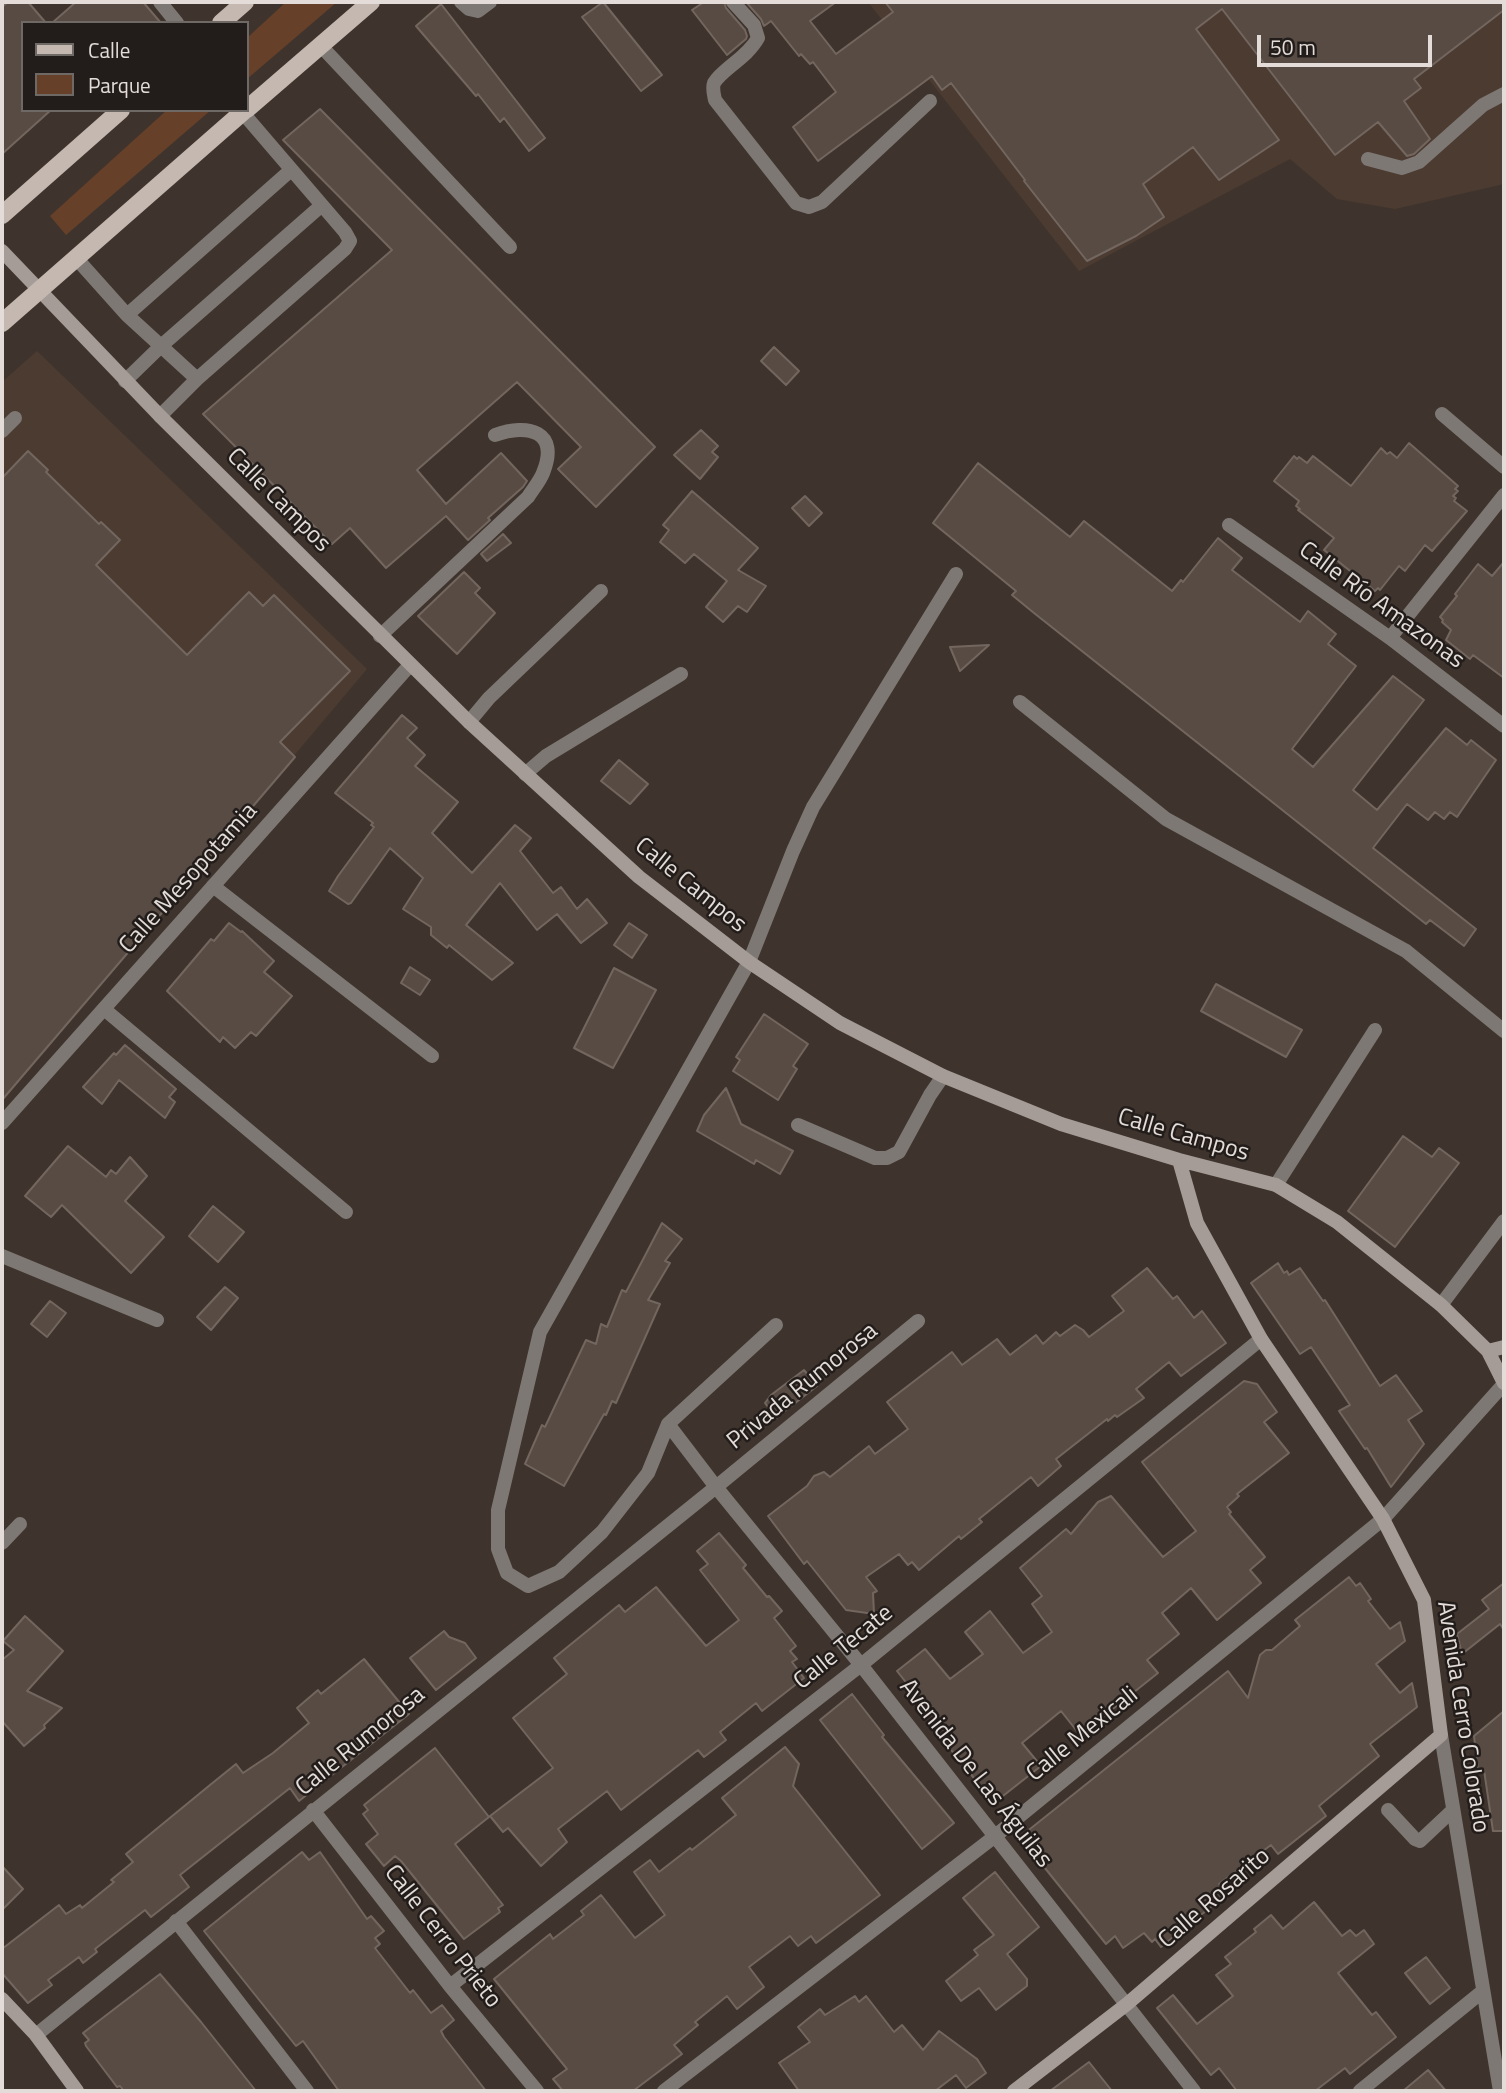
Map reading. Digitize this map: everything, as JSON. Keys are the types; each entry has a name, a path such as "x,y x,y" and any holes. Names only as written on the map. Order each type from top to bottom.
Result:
{"main road":[{"path":"223,21 245,2"},
{"path":"248,108 371,2"},
{"path":"2,215 119,112"},
{"path":"2,323 244,112"}],"street":[{"path":"160,2 175,21"},
{"path":"461,2 478,11 490,2"},
{"path":"733,2 754,26 758,38 752,49 715,83 715,100 796,203 808,207 822,202 930,101"},
{"path":"321,46 510,247"},
{"path":"1368,159 1402,168 1419,162 1483,104 1504,94"},
{"path":"160,416 197,379 345,249 350,241 246,112"},
{"path":"127,315 291,170"},
{"path":"125,381 161,346 322,205"},
{"name":"Calle Campos","path":"2,251 125,381 469,723 639,877 749,962 840,1023 943,1076 1061,1124 1179,1160 1276,1185 1337,1222 1441,1305 1488,1351 1504,1383"},
{"path":"76,258 127,315 197,379"},
{"path":"1442,414 1504,467"},
{"path":"2,431 15,418"},
{"path":"380,636 528,496 543,474 548,455 544,440 531,429 512,429 495,435"},
{"path":"1390,638 1504,495"},
{"name":"Calle Río Amazonas","path":"1229,525 1390,638 1504,726"},
{"path":"776,1325 668,1424 648,1472 602,1532 559,1572 528,1586 507,1573 498,1549 498,1510 540,1332 749,962 813,807 956,573"},
{"path":"469,723 489,698 601,591"},
{"name":"Calle Mesopotamia","path":"2,1123 410,665"},
{"path":"525,774 546,757 681,674"},
{"path":"1020,702 1166,819 1406,951 1504,1031"},
{"path":"213,886 432,1056"},
{"path":"104,1009 346,1212"},
{"path":"1276,1185 1375,1030"},
{"path":"798,1125 875,1158 887,1158 899,1152 943,1076"},
{"name":"Avenida Cerro Colorado","path":"1179,1160 1197,1223 1261,1339 1383,1519 1424,1600 1441,1735 1500,2091"},
{"path":"1441,1305 1504,1221"},
{"path":"2,1256 157,1320"},
{"name":"Privada Rumorosa","path":"716,1487 918,1321"},
{"name":"Calle Tecate","path":"450,1986 861,1665 1261,1339"},
{"path":"1488,1351 1504,1347"},
{"name":"Calle Mexicali","path":"664,2091 994,1837 1383,1519 1504,1383"},
{"name":"Avenida De Las Águilas","path":"668,1424 861,1665 1194,2091"},
{"name":"Calle Rumorosa","path":"36,2035 716,1487"},
{"path":"2,1543 20,1524"},
{"name":"Calle Rosarito","path":"1014,2091 1126,2004 1441,1735"},
{"name":"Calle Cerro Prieto","path":"313,1810 450,1986 537,2091"},
{"path":"1388,1810 1420,1841 1453,1811"},
{"path":"176,1921 307,2091"},
{"path":"1360,2091 1483,1991"},
{"path":"2,1998 36,2035 77,2091"}],"shaded area":[{"path":"868,2 1504,2 1504,184 1395,209 1337,199 1290,159 1079,271"},
{"path":"37,351 367,669 2,1102 2,382"}],"green space":[{"path":"286,2 337,2 248,78 248,37"},
{"path":"165,112 209,112 66,235 50,216"}],"building":[{"path":"8,2 28,2 44,21 21,21 21,112 49,112 2,154 2,7"},
{"path":"76,2 143,2 159,21 54,21"},
{"path":"603,2 662,75 641,91 582,17"},
{"path":"704,2 724,2 745,30 746,39 727,55 692,10"},
{"path":"746,2 836,2 810,21 836,54 893,12 885,2 1504,2 1504,10 1414,79 1421,88 1404,101 1430,139 1414,154 1407,156 1378,122 1335,155 1222,9 1196,29 1279,140 1219,180 1193,147 1143,184 1164,217 1136,236 1087,261 951,83 942,90 932,76 818,161 793,127 836,92 813,62 810,64 801,54 799,56 771,21 764,26"},
{"path":"441,4 545,138 529,151 504,118 500,122 416,26"},
{"path":"320,109 655,447 596,507 558,469 581,447 517,382 417,470 446,504 501,453 527,481 523,487 468,540 446,516 386,568 350,528 332,544 203,414 392,250 283,140"},
{"path":"774,347 799,371 786,385 761,361"},
{"path":"701,430 718,446 712,452 718,457 700,479 674,455"},
{"path":"1409,443 1458,486 1455,489 1458,491 1453,496 1456,498 1454,501 1467,511 1432,551 1425,545 1405,571 1399,566 1380,590 1378,588 1375,591 1324,550 1334,538 1298,510 1300,509 1296,506 1299,501 1274,481 1294,456 1307,463 1313,456 1351,486 1381,448 1397,458"},
{"path":"28,451 99,524 101,522 120,540 96,565 187,655 249,592 263,606 274,595 350,671 280,742 295,757 2,1100 2,478"},
{"path":"978,463 1070,537 1084,521 1172,591 1181,580 1183,582 1218,538 1242,558 1232,570 1300,622 1308,611 1336,634 1328,644 1356,666 1292,749 1313,767 1393,676 1424,700 1353,790 1377,810 1446,728 1467,745 1471,740 1496,760 1457,817 1450,812 1444,819 1435,812 1428,820 1407,804 1373,848 1476,929 1464,946 1430,920 1426,924 1034,613 1012,595 1016,591 933,523"},
{"path":"692,491 758,548 738,570 766,586 747,612 738,606 723,622 706,607 727,581 694,554 685,563 660,542 669,530 663,525"},
{"path":"805,496 822,513 809,526 792,508"},
{"path":"503,534 511,543 487,561 481,554"},
{"path":"1504,562 1504,678 1473,655 1470,659 1446,640 1451,630 1440,617 1478,564 1492,576"},
{"path":"464,572 480,588 475,593 495,613 457,654 418,616"},
{"path":"989,645 960,671 950,647"},
{"path":"402,715 417,728 407,738 425,755 415,766 458,802 432,833 472,873 515,825 531,838 520,851 553,893 561,887 577,909 587,899 607,923 581,943 557,914 537,930 500,883 466,925 513,963 492,980 449,945 447,948 431,935 431,927 403,909 423,878 390,848 351,903 348,904 329,891 374,827 371,825 373,823 335,793"},
{"path":"619,760 648,784 630,804 601,781"},
{"path":"229,923 242,931 274,961 264,972 292,996 256,1036 251,1032 235,1048 223,1037 220,1042 167,991 211,939 214,941"},
{"path":"629,923 647,935 632,958 614,945"},
{"path":"410,967 430,980 420,995 401,983"},
{"path":"614,968 656,990 613,1068 574,1048"},
{"path":"1216,984 1302,1030 1286,1057 1201,1011"},
{"path":"764,1014 808,1044 793,1066 797,1069 778,1100 733,1071 740,1060 736,1057"},
{"path":"125,1045 176,1089 169,1097 175,1102 165,1118 119,1080 102,1104 83,1087 114,1053 116,1055"},
{"path":"726,1088 741,1124 793,1151 780,1174 756,1160 754,1164 697,1131 704,1115"},
{"path":"1403,1136 1432,1157 1439,1148 1459,1163 1395,1247 1348,1211"},
{"path":"68,1146 106,1177 111,1170 116,1174 130,1157 147,1176 125,1201 164,1237 131,1273 62,1205 51,1217 25,1196"},
{"path":"213,1206 244,1232 218,1262 189,1236"},
{"path":"662,1223 682,1239 665,1261 670,1263 648,1300 660,1304 616,1403 612,1401 564,1486 525,1464 586,1340 596,1344 601,1324 607,1327 622,1290 626,1292"},
{"path":"1278,1263 1284,1273 1287,1271 1289,1275 1300,1268 1323,1301 1325,1300 1380,1386 1396,1375 1422,1411 1408,1420 1424,1444 1391,1487 1367,1448 1365,1449 1339,1411 1350,1405 1311,1347 1300,1354 1251,1283"},
{"path":"1147,1268 1173,1299 1177,1296 1194,1318 1202,1311 1226,1343 1181,1376 1169,1362 1136,1389 1144,1398 1117,1417 1115,1415 1108,1421 1107,1419 1056,1459 1061,1466 1038,1486 1031,1477 979,1519 982,1522 961,1539 959,1536 919,1570 912,1562 908,1565 899,1554 866,1577 877,1591 873,1593 874,1614 846,1610 807,1561 804,1564 768,1516 807,1486 814,1476 824,1472 830,1477 869,1446 875,1454 908,1429 887,1402 952,1352 962,1365 997,1339 1010,1355 1036,1335 1043,1344 1056,1332 1060,1336 1075,1325 1089,1337 1124,1311 1112,1296"},
{"path":"225,1287 238,1298 211,1330 197,1317"},
{"path":"50,1301 66,1313 47,1337 31,1324"},
{"path":"804,1370 817,1386 776,1418 765,1403 771,1395"},
{"path":"1244,1381 1257,1384 1277,1412 1264,1422 1289,1453 1237,1494 1239,1496 1227,1507 1231,1512 1229,1514 1265,1557 1250,1570 1261,1583 1217,1620 1191,1588 1162,1613 1179,1634 1147,1660 1158,1673 1080,1735 1061,1711 1022,1743 1041,1766 994,1803 940,1736 945,1732 897,1671 925,1649 950,1679 983,1654 965,1632 990,1611 1023,1653 1052,1632 1032,1604 1042,1596 1020,1568 1066,1529 1071,1534 1098,1502 1111,1496 1163,1557 1196,1531 1142,1462"},
{"path":"719,1533 746,1565 743,1568 782,1611 774,1618 796,1646 790,1651 797,1659 792,1662 804,1678 762,1711 756,1703 720,1732 726,1740 704,1757 698,1750 621,1810 607,1791 558,1829 567,1842 541,1866 508,1828 503,1832 490,1816 553,1768 513,1718 567,1674 554,1658 619,1605 625,1612 656,1587 706,1646 739,1620 700,1570 708,1564 697,1551"},
{"path":"1349,1577 1356,1586 1360,1583 1371,1599 1368,1601 1390,1629 1400,1622 1405,1641 1376,1664 1400,1693 1412,1683 1417,1707 1370,1744 1379,1756 1319,1806 1326,1816 1278,1854 1271,1845 1219,1884 1227,1894 1161,1947 1155,1939 1152,1942 1144,1933 1123,1948 1115,1936 1106,1944 1020,1837 1228,1671 1248,1698 1260,1655 1266,1650 1272,1650 1300,1626 1295,1620"},
{"path":"1504,1583 1504,1630 1500,1624 1462,1654 1457,1634 1489,1609 1482,1600"},
{"path":"25,1616 63,1651 27,1691 62,1708 44,1725 45,1728 24,1746 2,1721 2,1660 14,1650 3,1641"},
{"path":"444,1631 449,1637 465,1643 476,1658 436,1690 410,1658"},
{"path":"364,1659 409,1714 299,1801 290,1788 180,1875 189,1887 151,1917 145,1910 95,1949 97,1952 83,1963 79,1957 48,1980 52,1985 28,2003 2,1973 2,1949 59,1905 66,1914 80,1905 82,1908 114,1882 111,1880 133,1862 126,1854 210,1785 236,1764 243,1773 273,1753 309,1723 297,1708 318,1690 321,1694"},
{"path":"852,1694 884,1735 882,1737 954,1823 922,1849 820,1720"},
{"path":"1504,1711 1504,1831 1493,1831 1484,1770 1478,1771 1474,1736"},
{"path":"785,1747 799,1764 793,1786 880,1895 816,1943 811,1936 798,1946 790,1936 749,1967 764,1987 737,2009 727,1996 695,2022 698,2025 674,2045 682,2054 633,2091 563,2091 553,2079 567,2069 494,1979 550,1934 553,1939 584,1915 581,1911 601,1895 635,1938 665,1915 634,1872 650,1860 659,1872 736,1815 722,1798"},
{"path":"435,1748 489,1817 455,1844 503,1905 498,1908 500,1912 464,1939 401,1861 395,1856 384,1866 366,1844 378,1834 363,1814 368,1810 364,1805"},
{"path":"302,1852 309,1860 320,1852 367,1919 371,1916 384,1931 375,1938 380,1944 375,1948 410,1993 413,1990 431,2013 442,2005 454,2020 441,2031 486,2091 339,2091 303,2041 296,2046 204,1931"},
{"path":"2,1866 23,1889 2,1910"},
{"path":"995,1872 1039,1927 1007,1954 1027,1979 1027,1986 996,2010 979,1988 961,2001 946,1981 978,1955 974,1950 994,1935 963,1898"},
{"path":"1314,1902 1342,1936 1350,1930 1356,1936 1364,1930 1374,1944 1338,1973 1372,2015 1376,2012 1396,2037 1350,2074 1345,2068 1315,2091 1237,2091 1219,2068 1211,2075 1157,2008 1173,1995 1197,2024 1233,1996 1216,1975 1231,1964 1225,1957 1256,1932 1254,1929 1271,1915 1283,1929"},
{"path":"1426,1957 1450,1988 1430,2004 1405,1973"},
{"path":"160,1974 256,2091 124,2091 120,2086 117,2087 86,2046 85,2043 89,2040 83,2033"},
{"path":"855,1996 859,2002 866,1996 894,2032 902,2025 923,2050 939,2031 977,2059 986,2073 966,2088 956,2075 935,2091 799,2091 779,2063 810,2042 798,2027 820,2009 825,2015"},
{"path":"1089,2062 1112,2091 1050,2091"},
{"path":"1428,2070 1446,2091 1403,2091"}]}
